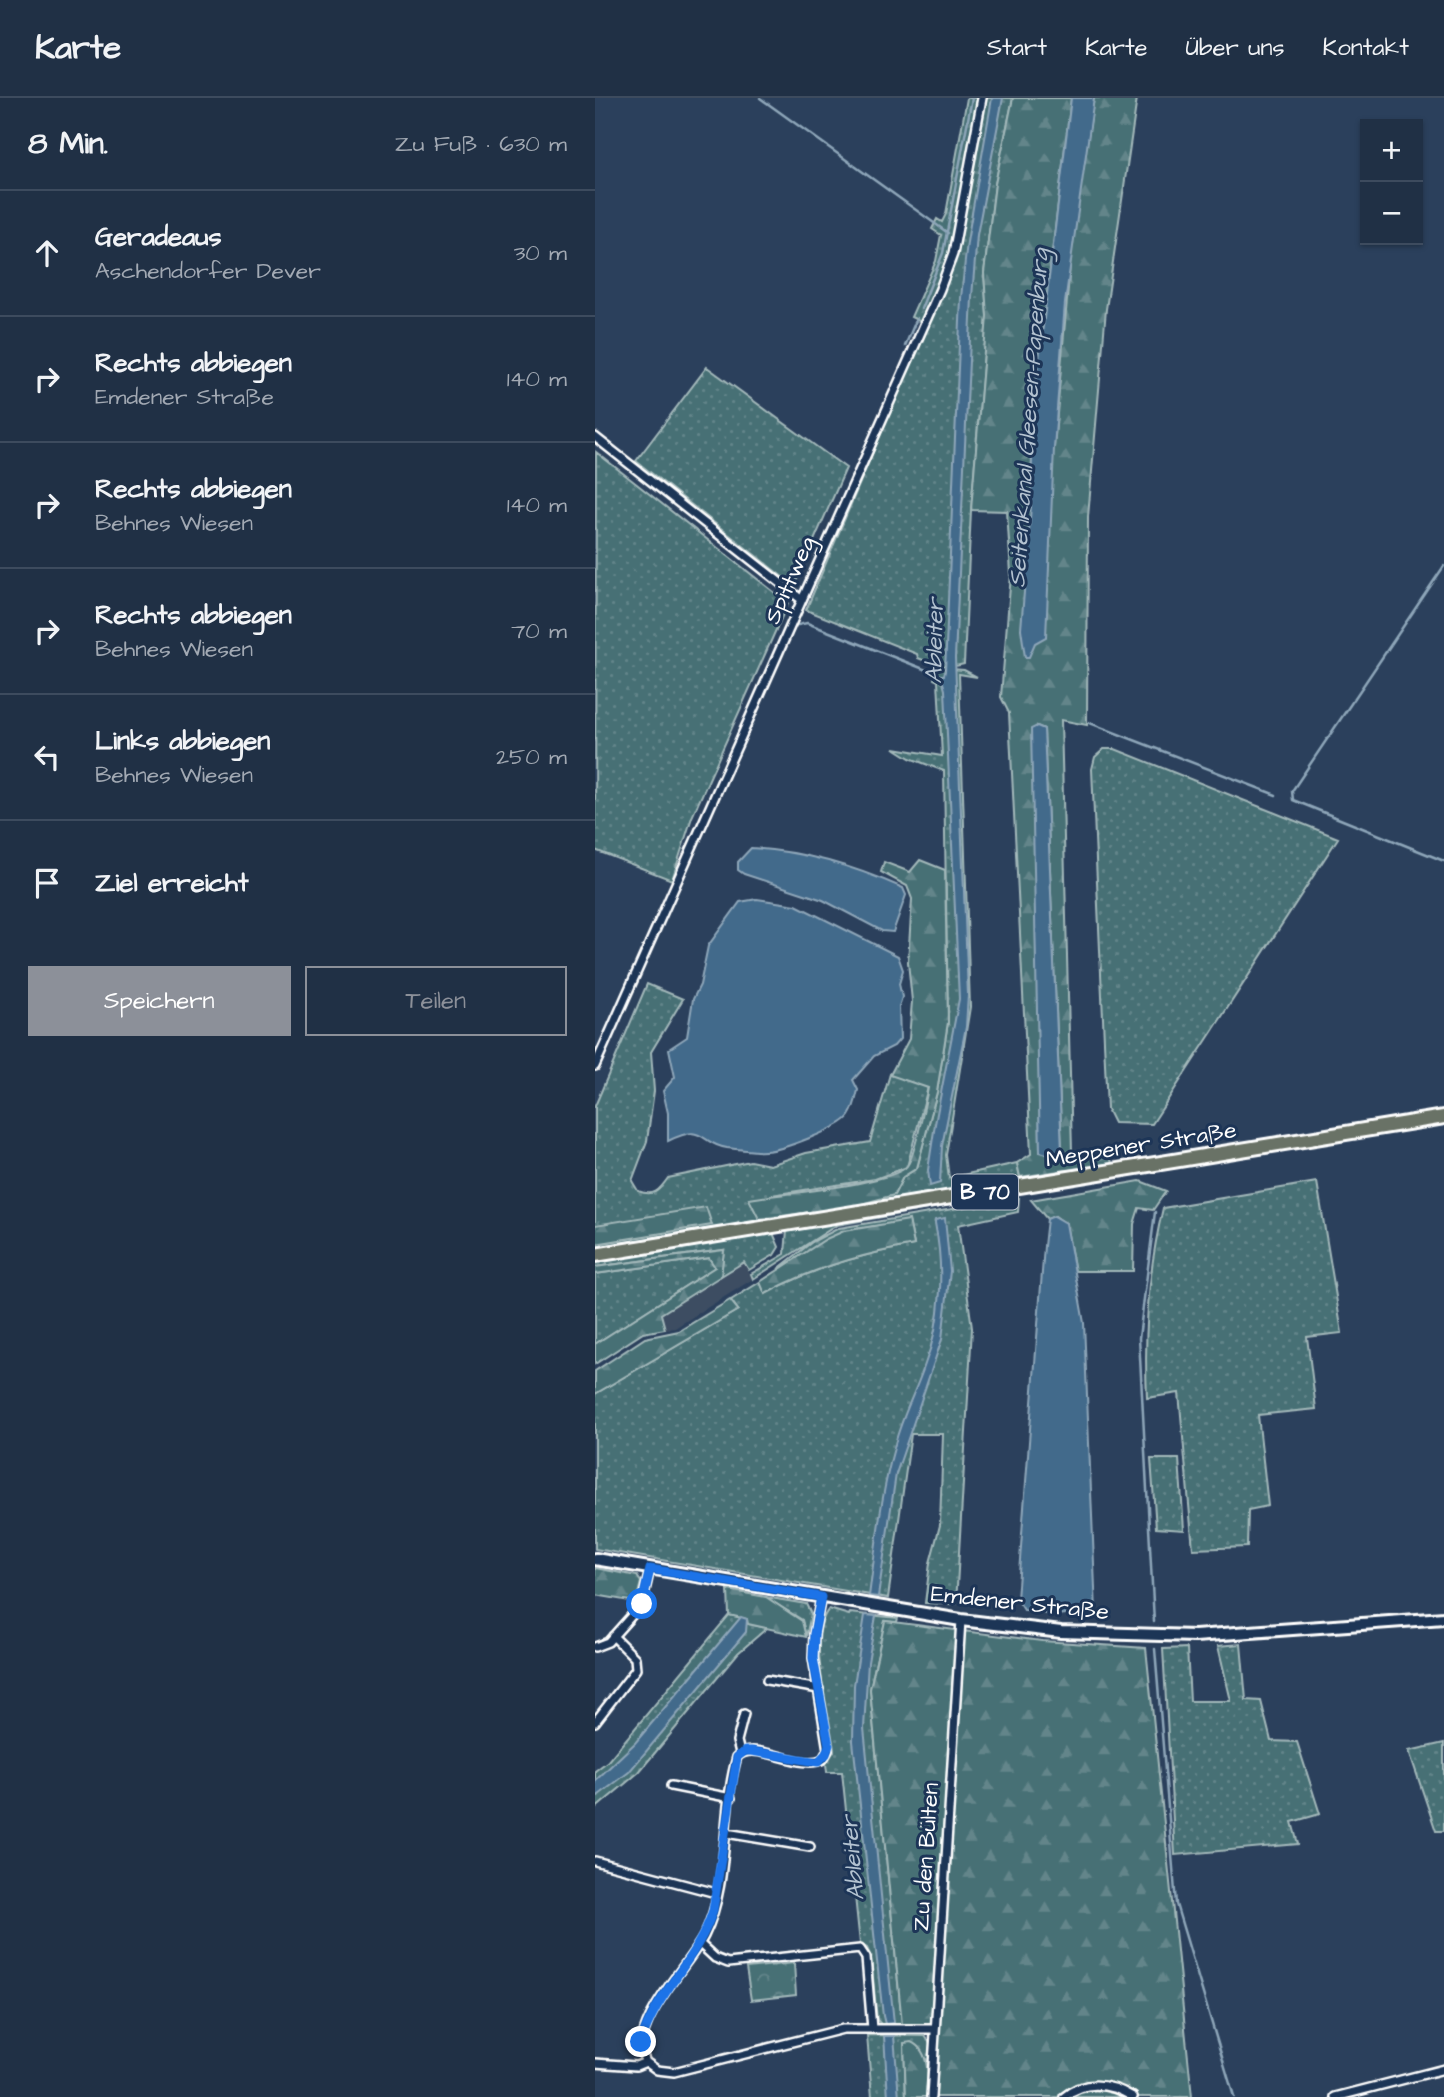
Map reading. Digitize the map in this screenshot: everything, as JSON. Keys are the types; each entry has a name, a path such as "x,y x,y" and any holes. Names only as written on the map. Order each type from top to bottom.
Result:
{"main road":[{"name":"Meppener Straße","path":"595,1255 1444,1117"}],"street":[{"name":"Spittweg","path":"595,1066 949,265 982,98"},
{"path":"595,437 802,600"},
{"name":"Emdener Straße","path":"595,1559 961,1620 1061,1632 1143,1637 1276,1632 1444,1618"},
{"path":"595,1647 613,1636 642,1604 650,1569"},
{"path":"740,1754 751,1751 810,1762 823,1759 829,1745 813,1658 814,1634 821,1597"},
{"name":"Zu den Bülten","path":"931,2097 961,1620"},
{"path":"596,1720 636,1669 635,1658 613,1636"},
{"path":"767,1680 819,1689"},
{"path":"744,1714 737,1741 740,1754 710,1919 700,1944 659,2000 641,2042 646,2062 657,2070 674,2072 827,2031 934,2029"},
{"path":"670,1786 731,1798"},
{"path":"726,1833 810,1847"},
{"path":"595,1861 716,1893"},
{"path":"700,1944 715,1958 728,1963 856,1948 866,1958 872,2029"},
{"path":"595,2063 636,2066 646,2062"},
{"path":"1335,2097 1444,2069"},
{"path":"1064,2097 1072,2091 1100,2084 1116,2087 1133,2097"}],"shaded area":[{"path":"992,98 1003,98 977,235 955,658 968,995 966,1027 942,1146 940,1183 930,1186 928,1170 935,1124 959,999 945,690 942,679 936,675 944,675 945,671 961,298 967,242"},
{"path":"1071,98 1094,98 1065,303 1054,448 1046,637 1035,643 1029,657 1025,657 1021,629 1031,506 1033,408"},
{"path":"1037,726 1044,729 1062,1151 1050,1155 1040,1152 1031,729"},
{"path":"751,848 829,861 903,888 906,895 893,932 882,931 823,900 744,874 738,870 738,862"},
{"path":"757,899 796,905 898,956 903,970 899,984 902,997 899,1007 900,1039 894,1046 874,1056 853,1080 858,1090 849,1116 835,1127 810,1138 765,1151 727,1148 689,1133 668,1141 668,1113 663,1091 675,1077 669,1049 687,1037 693,999 700,985 708,946 740,902"},
{"path":"1054,1216 1066,1223 1084,1323 1096,1612 1053,1615 1024,1610 1017,1599 1044,1246 1047,1219"},
{"path":"945,1218 950,1271 942,1339 896,1474 878,1597 869,1596 879,1519 890,1463 935,1330 940,1294 940,1258 935,1220"},
{"path":"744,1262 753,1279 675,1328 665,1329 660,1314"},
{"path":"865,1615 876,1616 868,1662 864,1728 894,2023 885,2024 853,1741 854,1685"},
{"path":"741,1617 747,1619 746,1632 629,1772 595,1798 595,1781 635,1743"},
{"path":"884,2036 894,2036 899,2097 888,2097"}],"green space":[{"path":"967,98 979,98 953,241 923,323 911,317 936,261 941,235 932,229 937,219 942,222 946,214"},
{"path":"985,98 1013,98 995,184 984,273 987,316 971,510 964,664 947,666 923,660 918,658 917,654 806,610 949,273 958,247"},
{"path":"1013,98 1071,98 1033,407 1031,506 1054,448 1073,231 1094,98 1137,98 1106,309 1088,517 1087,725 1061,720 1072,1152 1109,1154 1112,1163 1020,1177 1017,1163 1031,1154 1009,713 1001,697 1011,574 1007,511 971,510 987,316 984,273 995,184","holes":["1037,726 1044,729 1062,1150 1040,1152"]},
{"path":"707,367 846,468 794,586 636,461"},
{"path":"596,452 788,603 692,817 672,880 595,850"},
{"path":"937,668 964,670 977,677 959,674 970,1007 946,1155 949,1178 1017,1163 1021,1182 886,1201 854,1209 595,1250 595,1244 712,1224 595,1225 595,1106 647,984 683,999 651,1052 654,1091 647,1141 632,1181 638,1191 656,1192 668,1178 750,1161 770,1165 806,1153 870,1142 890,1074 928,1087 907,1167 875,1179 772,1195 759,1219 854,1206 894,1195 903,1177 917,1168 937,1092 948,1022 944,771 910,758 894,748 942,756 938,681 934,679"},
{"path":"1104,749 1115,749 1338,838 1152,1124 1114,1123 1107,1109 1092,769 1095,757"},
{"path":"920,860 945,870 948,1022 937,1092 917,1168 903,1177 894,1195 854,1206 759,1219 749,1199 881,1178 898,1172 907,1166 910,1160 928,1088 890,1075 909,1039 912,1001 908,962 912,899 907,886 881,872 884,862 910,872"},
{"path":"1140,1181 1166,1191 1153,1210 1139,1208 1134,1224 1133,1271 1075,1271 1066,1224 1055,1216 1047,1219 1031,1200"},
{"path":"1317,1182 1342,1333 1307,1337 1316,1409 1258,1415 1268,1506 1248,1510 1247,1547 1193,1549 1179,1393 1147,1398 1148,1303 1163,1208"},
{"path":"1024,1192 837,1225 753,1279 751,1274 785,1254 787,1230"},
{"path":"1019,1198 1018,1212 958,1225 972,1328 956,1604 925,1603 930,1563 940,1525 943,1434 911,1434 888,1598 595,1549 595,1394 738,1310 731,1300 760,1282 766,1294 838,1263 914,1245 909,1221 844,1231 778,1269 812,1242 839,1228"},
{"path":"706,1207 712,1225 595,1244 595,1225"},
{"path":"909,1220 914,1245 838,1263 765,1294 760,1282 826,1239 844,1231"},
{"path":"773,1233 779,1247 774,1255 749,1270 744,1262 721,1276 724,1250 595,1267 595,1262"},
{"path":"724,1250 721,1276 661,1314 665,1329 643,1333 595,1364 595,1344 715,1267 709,1258 595,1274 595,1267"},
{"path":"709,1258 715,1267 595,1344 595,1274"},
{"path":"730,1300 738,1310 595,1394 595,1371 645,1338 679,1331"},
{"path":"1151,1459 1179,1459 1184,1530 1156,1528"},
{"path":"595,1568 637,1576 641,1582 636,1602 595,1595"},
{"path":"728,1590 766,1597 802,1621 806,1637 748,1624 747,1619 729,1615"},
{"path":"765,1597 806,1604 811,1614 806,1637 802,1620"},
{"path":"829,1609 849,1615 898,1618 897,1622 885,1621 870,1689 902,2024 881,2024 877,2020 871,1957 867,1948 860,1944 842,1772 827,1772 826,1764 834,1751 821,1677 819,1638 822,1621"},
{"path":"729,1615 747,1619 748,1624 767,1628 738,1653 639,1772 595,1809 595,1771 608,1761"},
{"path":"885,1621 1042,1641 1146,1648 1192,2097 933,2097 938,2024 902,2024 870,1689"},
{"path":"1241,1644 1246,1700 1261,1701 1271,1741 1297,1742 1320,1814 1292,1822 1298,1844 1175,1855 1163,1649 1187,1648 1190,1701 1231,1701 1218,1646"},
{"path":"1444,1743 1444,1831 1436,1831 1409,1751"},
{"path":"794,1963 796,1995 751,2000 746,1968"},
{"path":"867,2035 925,2036 930,2043 928,2079 926,2059 904,2044 906,2097 872,2097"},
{"path":"911,2042 922,2052 927,2066 926,2097 906,2097 904,2043"}],"waterway":[{"path":"760,98 948,233"},
{"path":"921,309 943,253 972,98"},
{"path":"905,346 917,318"},
{"path":"1444,566 1292,791 1293,800 1444,861"},
{"name":"Ableiter","path":"798,625 807,623 939,675"},
{"path":"1090,723 1276,795"},
{"path":"1154,1622 1139,1338 1155,1212"},
{"path":"1155,1649 1176,1904 1234,2097"}],"route":[{"path":"641,2042 659,2000 700,1944 707,1929 713,1910 737,1757 745,1751 751,1751 818,1762 823,1759 829,1745 813,1658 814,1634 821,1597 650,1569 642,1604"}],"water label":[{"name":"Seitenkanal Gleesen-Papenburg","path":"1029,418"}]}
